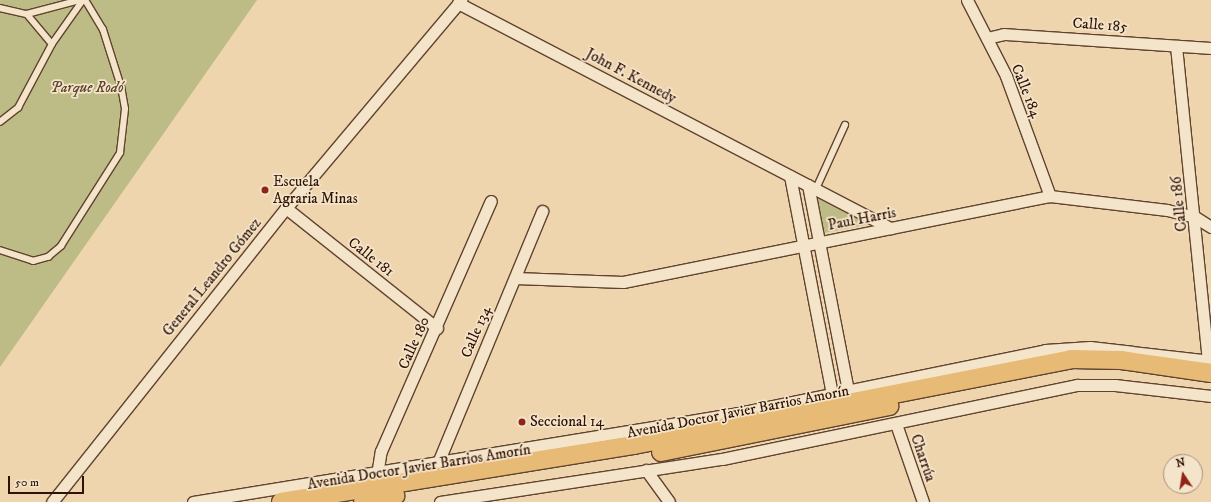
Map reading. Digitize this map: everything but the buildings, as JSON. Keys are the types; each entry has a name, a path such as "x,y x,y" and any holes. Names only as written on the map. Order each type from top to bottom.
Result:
{"highway":[{"name":"Avenida Doctor Javier Barrios Amorín","path":"281,502 375,493 634,444 842,401 1071,359 1210,365"},
{"name":"Avenida Doctor Javier Barrios Amorín","path":"842,401 1067,369 1099,368 1211,382"}],"street":[{"name":"Calle 184","path":"967,0 1006,76 1050,196"},
{"name":"John F. Kennedy","path":"459,1 891,228"},
{"name":"General Leandro Gómez","path":"52,502 286,208 459,1"},
{"name":"Calle 185","path":"987,38 1004,34 1211,48"},
{"name":"Calle 186","path":"1176,46 1210,365"},
{"path":"790,176 804,246 842,401"},
{"path":"812,187 842,401"},
{"name":"Paul Harris","path":"515,278 624,282 1050,196 1167,210 1195,217 1211,227"},
{"name":"Calle 180","path":"375,493 381,451 437,328 491,201"},
{"name":"Calle 181","path":"286,208 437,328"},
{"name":"Calle 134","path":"437,465 542,211"},
{"path":"440,502 472,499 722,459 896,424 1077,385 1115,385 1211,396"},
{"name":"Avenida Doctor Javier Barrios Amorín","path":"193,502 375,493 437,465 731,415 842,401"},
{"name":"Charrúa","path":"896,424 923,502"},
{"path":"646,470 669,502"}],"lane":[{"path":"0,8 27,14 80,0"},
{"path":"0,122 18,108 52,44 84,0 103,30 121,87 125,109 120,153 61,246 48,257 33,261 0,250"},
{"path":"27,14 52,44"},
{"path":"812,187 845,126"}],"green space":[{"name":"Parque Rodó","path":"0,0 257,0 0,367"},
{"path":"822,196 868,222 866,225 824,233 815,200"}],"place":[{"name":"Escuela Agraria Minas","path":"265,190"},
{"name":"Seccional 14","path":"522,422"}]}
